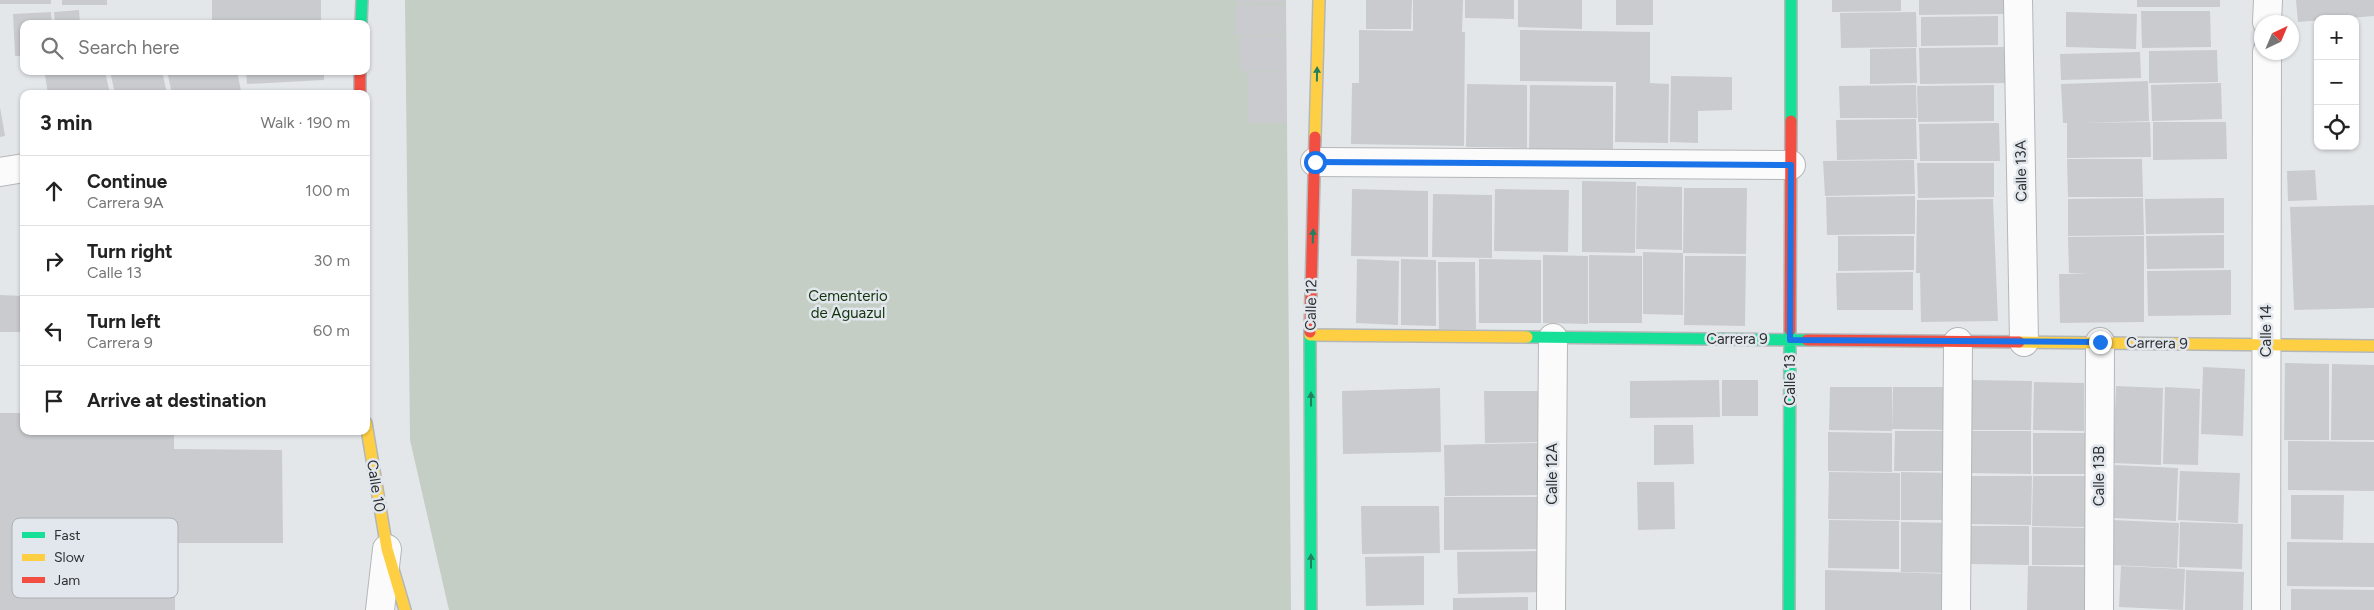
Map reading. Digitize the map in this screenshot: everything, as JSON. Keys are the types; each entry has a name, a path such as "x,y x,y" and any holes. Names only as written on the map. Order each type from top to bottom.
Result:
{"street":[{"path":"361,20 362,0"},
{"name":"Calle 12","path":"1311,610 1310,335 1319,0"},
{"name":"Calle 13","path":"1789,610 1791,0"},
{"name":"Calle 13A","path":"2018,0 2024,342"},
{"path":"2268,0 2268,15"},
{"name":"Calle 14","path":"2266,610 2267,60"},
{"path":"360,75 360,90"},
{"path":"1315,162 1791,165"},
{"path":"0,172 20,169"},
{"name":"Carrera 9","path":"1310,335 2374,346"},
{"name":"Calle 12A","path":"1551,610 1553,338"},
{"path":"1956,610 1958,342"},
{"name":"Calle 13B","path":"2099,610 2100,342"},
{"name":"Calle 10","path":"368,435 387,549 405,610"},
{"name":"Calle 10","path":"380,610 387,549"}],"green space":[{"name":"Cementerio de Aguazul","path":"405,0 1286,0 1291,610 449,610 410,440"}],"building":[{"path":"0,0 51,0 51,4 0,4"},
{"path":"62,0 107,0 107,5 62,5"},
{"path":"212,0 321,0 321,20 212,20"},
{"path":"1236,0 1285,0 1285,3 1236,4"},
{"path":"1366,0 1412,0 1411,29 1366,29"},
{"path":"1413,0 1463,0 1462,32 1465,32 1464,146 1351,144 1352,83 1359,83 1359,30 1413,31"},
{"path":"1465,0 1514,0 1514,19 1465,18"},
{"path":"1518,0 1582,0 1582,29 1518,27"},
{"path":"1616,0 1653,0 1653,25 1616,25"},
{"path":"1832,0 1901,0 1901,11 1832,12"},
{"path":"1919,0 2004,0 2004,14 1919,15"},
{"path":"2137,0 2220,0 2220,7 2137,7"},
{"path":"2296,0 2374,0 2374,16 2314,15 2314,21 2299,22 2299,15 2297,15"},
{"path":"1235,5 1285,5 1286,34 1235,35"},
{"path":"79,10 80,20 55,20 54,12"},
{"path":"2141,11 2210,11 2211,47 2142,48"},
{"path":"51,12 52,20 20,20 20,56 15,56 13,14"},
{"path":"1916,12 1917,47 1841,48 1840,13"},
{"path":"2066,12 2137,14 2136,49 2066,47"},
{"path":"1998,16 1998,45 1921,46 1921,17"},
{"path":"1520,30 1650,32 1650,83 1669,84 1668,143 1615,142 1616,82 1520,81"},
{"path":"1285,35 1286,71 1240,71 1239,36"},
{"path":"2005,47 2006,83 1920,84 1919,48"},
{"path":"1916,48 1917,83 1870,84 1870,49"},
{"path":"2217,50 2218,82 2149,83 2149,51"},
{"path":"2140,52 2141,78 2061,80 2060,54"},
{"path":"1247,72 1286,72 1287,123 1248,123"},
{"path":"45,75 106,75 109,90 47,90"},
{"path":"111,75 163,75 166,90 114,90"},
{"path":"168,75 238,75 241,90 171,90"},
{"path":"246,75 324,75 324,80 247,84"},
{"path":"1671,76 1732,77 1732,110 1698,111 1698,143 1670,142"},
{"path":"2148,81 2149,121 2085,123 2150,122 2151,157 2067,158 2067,123 2063,123 2061,84"},
{"path":"2221,83 2222,119 2152,121 2151,85"},
{"path":"1467,84 1527,85 1527,148 1466,147"},
{"path":"1530,85 1613,86 1613,152 1529,151"},
{"path":"1916,85 1917,118 1840,118 1839,86"},
{"path":"1994,85 1994,121 1918,122 1917,86"},
{"path":"0,107 5,136 0,137"},
{"path":"1916,119 1917,159 1837,160 1836,120"},
{"path":"2153,122 2226,122 2227,159 2153,160"},
{"path":"1999,123 2000,161 1920,161 1919,124"},
{"path":"2067,159 2142,159 2143,197 2068,197"},
{"path":"1914,160 1915,194 1825,196 1823,161"},
{"path":"1917,163 1994,163 1994,197 1918,198"},
{"path":"2315,170 2317,200 2288,201 2287,171"},
{"path":"1582,181 1636,182 1635,253 1582,252"},
{"path":"1637,186 1682,187 1682,250 1636,249"},
{"path":"1684,188 1747,188 1746,254 1683,253"},
{"path":"1352,189 1428,191 1428,257 1351,256"},
{"path":"1495,189 1569,190 1568,252 1494,251"},
{"path":"1433,194 1492,195 1492,258 1432,257"},
{"path":"1915,196 1915,234 1827,235 1826,197"},
{"path":"2143,198 2144,235 2068,236 2068,199"},
{"path":"2224,198 2224,233 2146,234 2145,199"},
{"path":"1993,199 1998,321 1921,322 1920,273 1916,273 1917,200"},
{"path":"2374,205 2374,308 2294,310 2290,207"},
{"path":"2224,235 2224,268 2147,269 2146,236"},
{"path":"1838,236 1914,236 1914,270 1838,271"},
{"path":"2144,236 2144,322 2060,323 2059,274 2088,274 2069,273 2068,237"},
{"path":"1643,252 1683,253 1683,315 1643,314"},
{"path":"1543,255 1588,256 1588,324 1543,323"},
{"path":"1589,255 1642,256 1642,323 1589,323"},
{"path":"1685,256 1746,256 1745,326 1684,325"},
{"path":"1357,259 1399,261 1398,325 1356,323"},
{"path":"1401,259 1436,260 1436,326 1401,325"},
{"path":"1479,259 1541,260 1541,323 1479,323"},
{"path":"1438,262 1475,262 1476,329 1439,329"},
{"path":"2231,270 2231,315 2148,316 2147,271"},
{"path":"1913,272 1913,310 1837,310 1836,273"},
{"path":"0,295 20,296 20,332 0,332"},
{"path":"2285,363 2329,364 2329,440 2284,440"},
{"path":"2332,364 2374,365 2374,440 2331,440"},
{"path":"2203,367 2245,369 2243,436 2201,434"},
{"path":"1719,380 1720,417 1630,418 1630,381"},
{"path":"1722,380 1758,380 1758,416 1722,416"},
{"path":"1972,380 2032,381 2031,430 1971,430"},
{"path":"2034,382 2084,383 2084,431 2033,430"},
{"path":"2116,386 2163,388 2161,465 2113,463"},
{"path":"1830,387 1892,387 1892,431 1829,430"},
{"path":"1893,387 1951,387 1950,430 1892,429"},
{"path":"2165,387 2200,389 2198,465 2163,464"},
{"path":"1440,388 1441,452 1343,454 1342,391"},
{"path":"1484,391 1542,391 1543,442 1485,443"},
{"path":"0,413 20,413 20,435 174,435 174,449 282,450 283,543 178,543 178,518 12,518 12,598 175,598 175,610 0,610"},
{"path":"1654,425 1693,425 1694,464 1654,465"},
{"path":"1895,431 1952,431 1952,471 1894,471"},
{"path":"1971,431 2031,431 2031,474 1971,473"},
{"path":"1828,432 1892,433 1892,472 1828,471"},
{"path":"2033,433 2085,433 2085,474 2033,474"},
{"path":"2288,441 2374,442 2374,491 2288,490"},
{"path":"1538,443 1539,495 1445,496 1444,445"},
{"path":"2115,465 2178,468 2176,521 2113,518"},
{"path":"2180,471 2240,473 2238,523 2178,520"},
{"path":"1829,472 1900,473 1900,520 1828,519"},
{"path":"1901,472 1953,473 1953,520 1901,520"},
{"path":"1970,476 2032,476 2031,525 1970,524"},
{"path":"2033,476 2086,476 2086,527 2032,526"},
{"path":"1637,482 1674,482 1675,529 1638,530"},
{"path":"2291,495 2344,495 2343,540 2291,539"},
{"path":"1444,497 1541,497 1542,549 1444,550"},
{"path":"1361,506 1439,506 1440,553 1362,554"},
{"path":"1829,520 1899,521 1899,569 1828,568"},
{"path":"2113,520 2179,523 2177,568 2112,565"},
{"path":"1901,522 1952,523 1952,573 1901,572"},
{"path":"2180,522 2243,524 2242,569 2179,567"},
{"path":"1970,526 2029,526 2029,565 1970,564"},
{"path":"2032,527 2086,528 2086,565 2032,565"},
{"path":"2287,542 2374,543 2374,587 2287,586"},
{"path":"1540,551 1541,592 1458,594 1457,552"},
{"path":"1424,556 1424,605 1366,606 1365,557"},
{"path":"2028,566 2086,567 2087,610 2027,610"},
{"path":"2121,566 2185,569 2183,610 2119,607"},
{"path":"1825,570 1952,574 1951,610 1825,610"},
{"path":"2186,570 2244,572 2243,610 2185,610"},
{"path":"2291,589 2374,590 2374,610 2291,610"},
{"path":"1528,597 1528,610 1453,610 1453,598"}],"traffic: fast":[{"path":"361,20 362,0"},
{"path":"1791,0 1791,121"},
{"path":"1789,610 1790,330"},
{"path":"1310,332 1311,610"},
{"path":"1527,337 1807,340"}],"traffic: slow":[{"path":"1315,137 1319,0"},
{"path":"1310,335 1527,337"},
{"path":"2019,342 2374,346"},
{"path":"368,435 387,549 405,610"}],"traffic: jam":[{"path":"360,75 360,90"},
{"path":"1790,330 1791,121"},
{"path":"1310,332 1315,137"},
{"path":"1807,340 2019,342"}],"route":[{"path":"1315,162 1791,165 1790,340 2100,342"}]}
